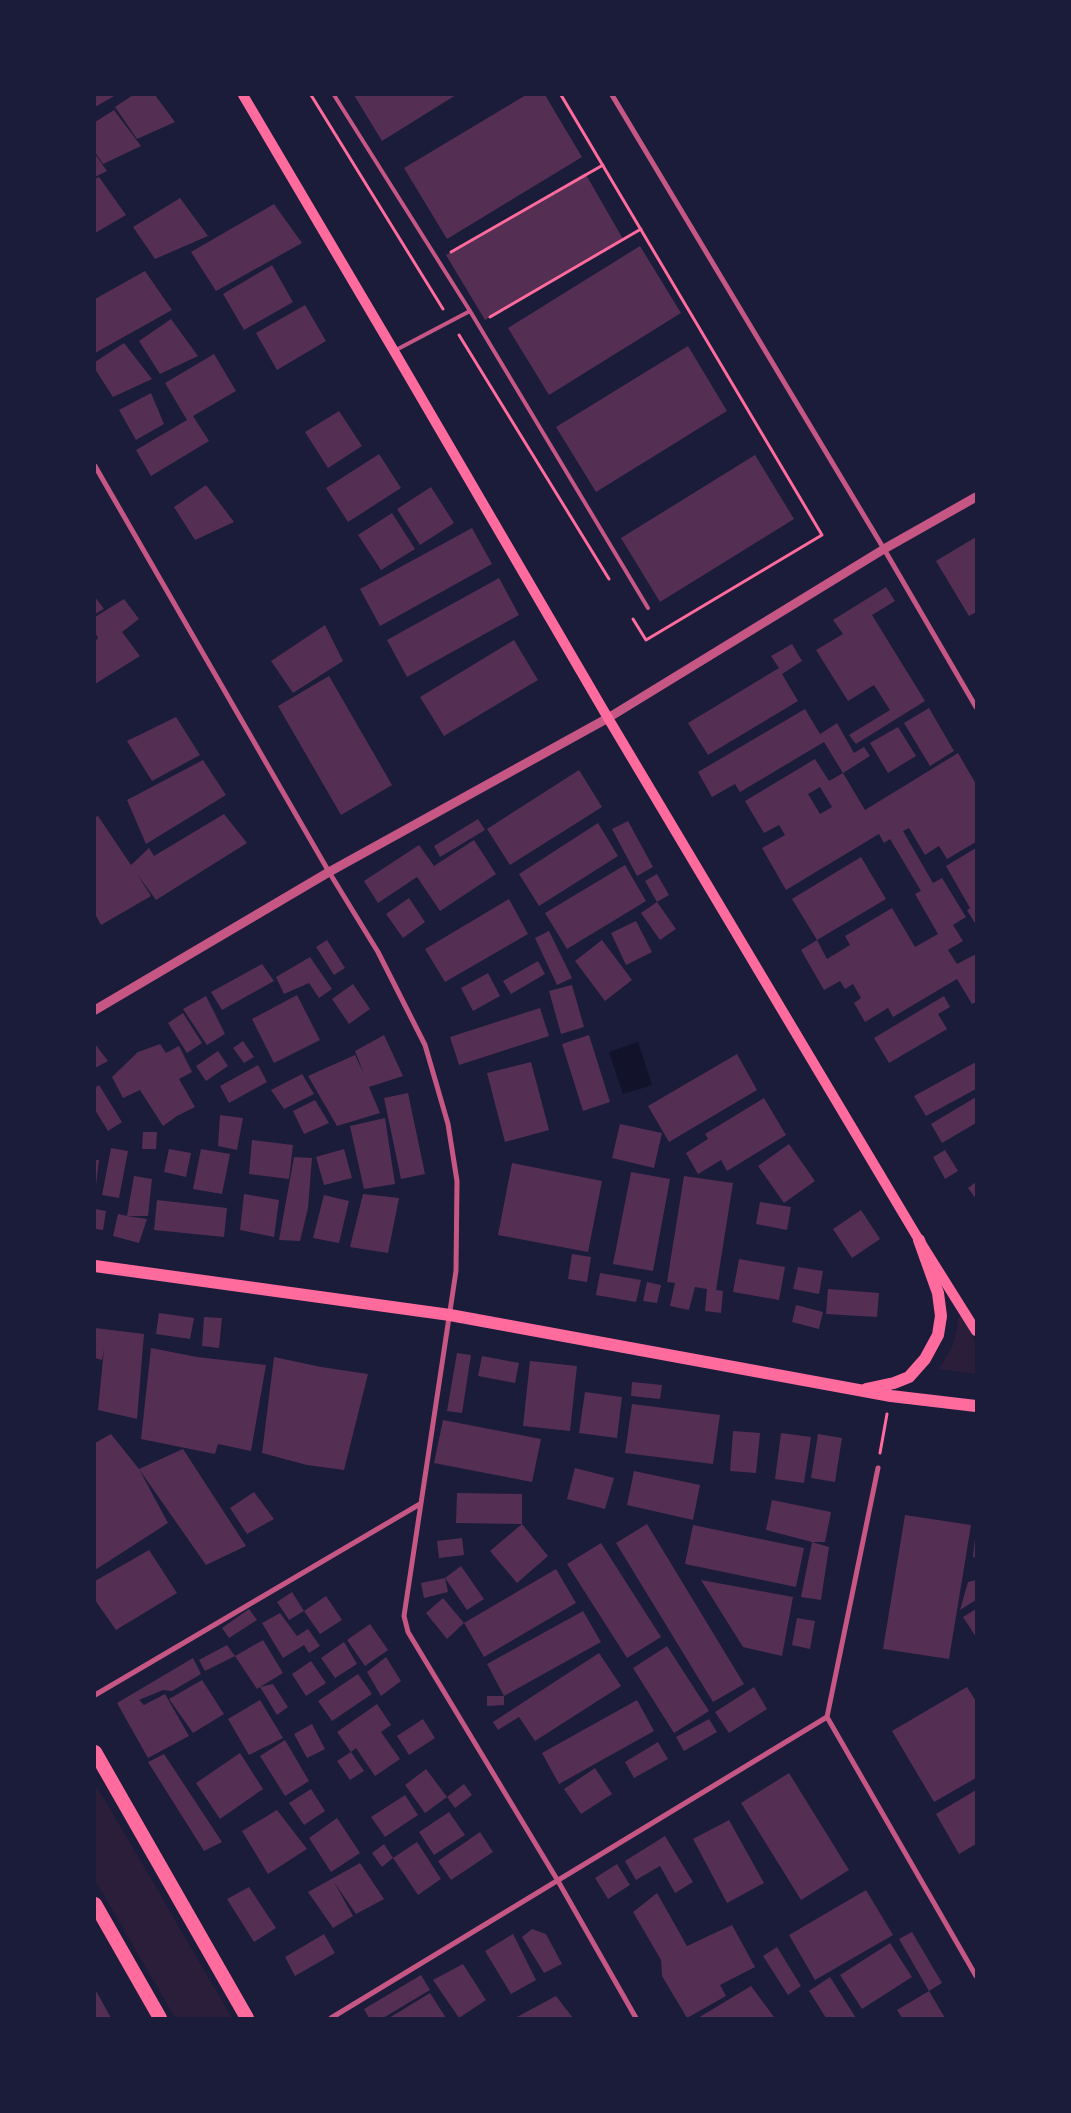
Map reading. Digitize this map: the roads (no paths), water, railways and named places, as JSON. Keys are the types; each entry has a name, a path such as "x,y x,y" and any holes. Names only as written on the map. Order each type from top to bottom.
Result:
{"highway":[{"path":"95,1752 247,2018"},
{"path":"95,1904 160,2018"}],"main road":[{"path":"243,95 608,718 919,1240 976,1331"},
{"path":"861,1390 894,1383 909,1377 925,1359 938,1335 941,1316 938,1294 919,1240"},
{"path":"95,1266 450,1315 891,1396 976,1406"}],"street":[{"path":"612,95 884,549 976,707"},
{"path":"95,466 329,872 378,952 425,1045 448,1124 457,1181 456,1270 404,1616 408,1632 558,1882 636,2018"},
{"path":"95,1010 329,872 608,718 884,549 976,497"},
{"path":"878,1468 827,1717 976,1976"},
{"path":"95,1695 420,1504"},
{"path":"331,2018 558,1882 827,1717"}],"lane":[{"path":"334,95 476,320 648,608"},
{"path":"394,351 470,311"}]}
